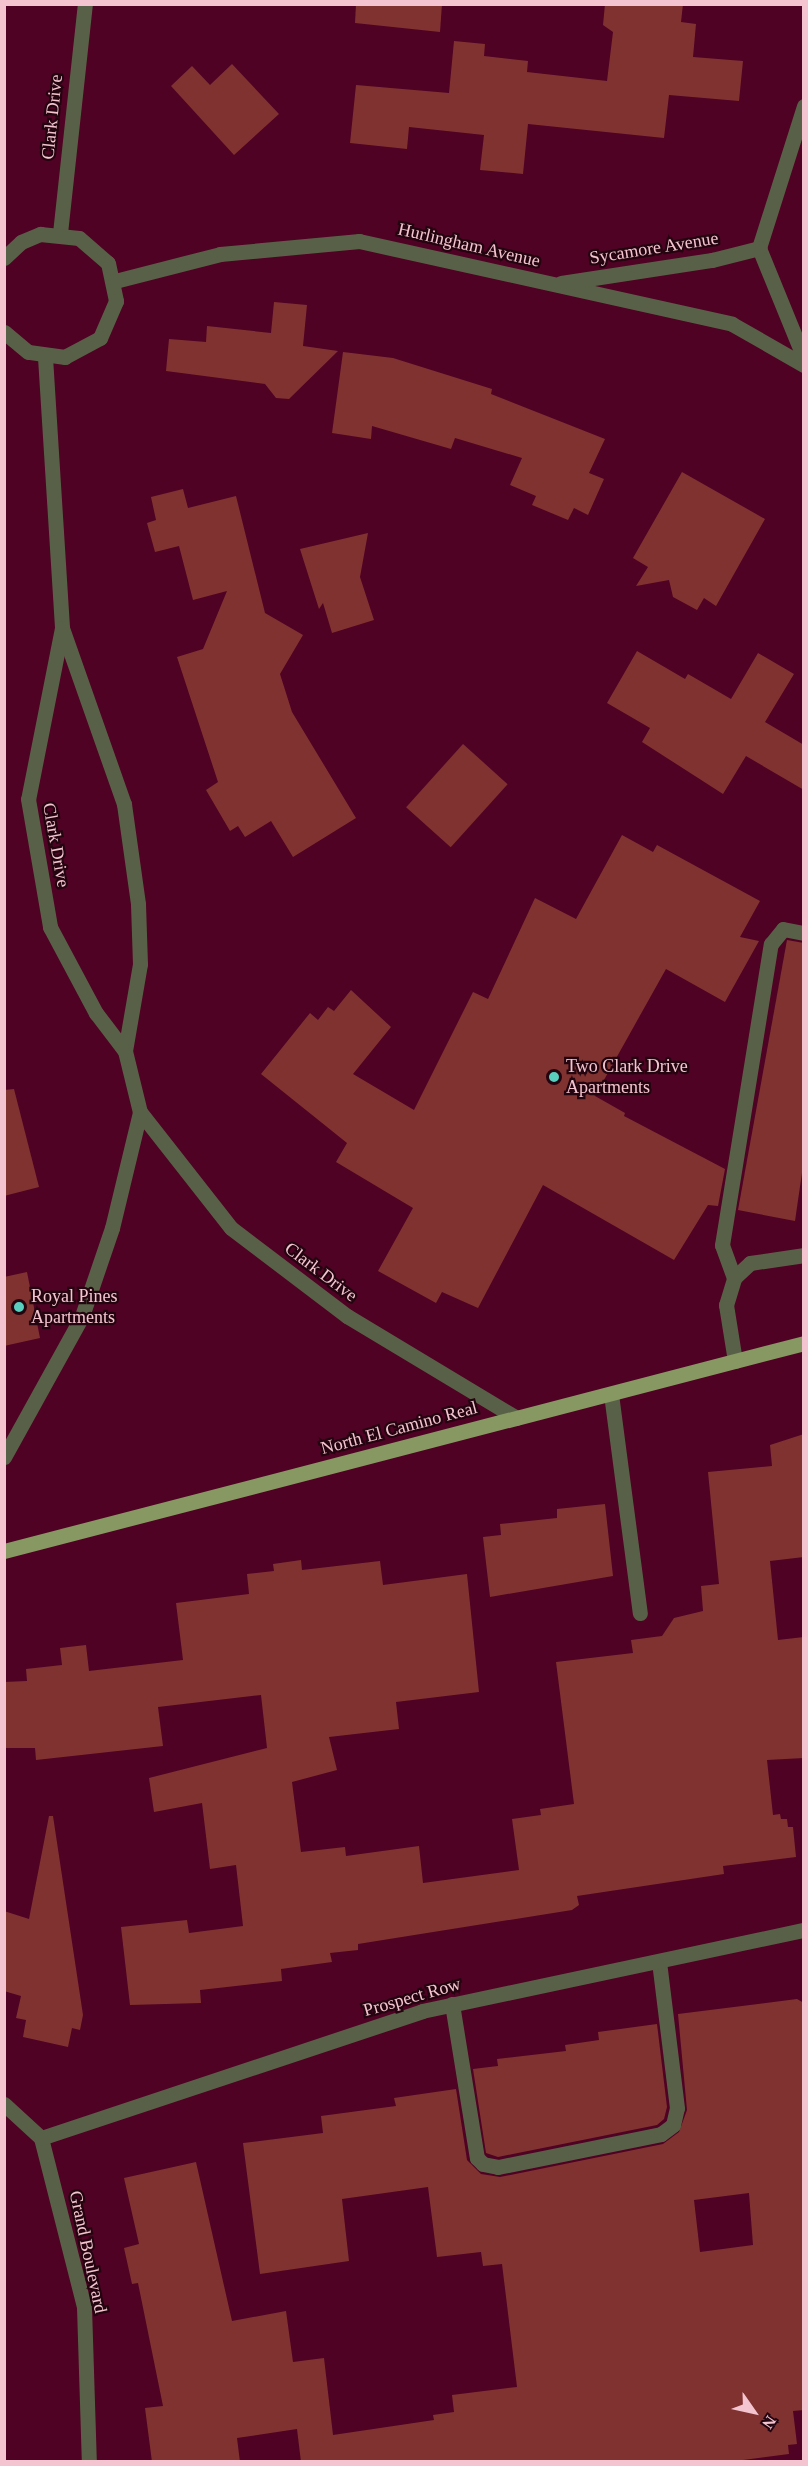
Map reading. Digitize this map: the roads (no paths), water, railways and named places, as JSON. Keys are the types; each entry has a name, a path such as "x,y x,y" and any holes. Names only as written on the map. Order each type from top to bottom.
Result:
{"main road":[{"name":"North El Camino Real","path":"4,1551 804,1343"}],"street":[{"name":"Clark Drive","path":"60,233 84,4"},
{"path":"804,106 759,248 804,358"},
{"path":"4,258 21,242 60,233 96,248 115,281 116,302 100,338 65,357 45,357 28,352 4,332"},
{"name":"Hurlingham Avenue","path":"115,281 220,254 359,241 732,324 804,365"},
{"name":"Sycamore Avenue","path":"554,284 712,260 759,248"},
{"name":"Clark Drive","path":"45,357 62,628 28,799 50,927 96,1012 125,1051 140,1112 231,1228 347,1317 517,1418"},
{"name":"Clark Drive","path":"62,628 124,804 138,903 141,964 125,1051"},
{"path":"734,1278 722,1245 771,944 783,929 804,933"},
{"name":"Clark Drive","path":"4,1457 82,1316 112,1228 140,1112"},
{"path":"735,1361 726,1305 734,1278 750,1263 804,1255"},
{"path":"611,1394 640,1613"},
{"name":"Prospect Row","path":"41,2138 452,2004 804,1930"},
{"path":"452,2004 477,2158 483,2164 498,2167 661,2134 673,2125 677,2108 659,1960"},
{"path":"4,2104 41,2138"},
{"name":"Grand Boulevard","path":"41,2138 84,2307 88,2462"}],"place":[{"name":"Two Clark Drive Apartments","path":"554,1077"},
{"name":"Royal Pines Apartments","path":"19,1307"}]}
